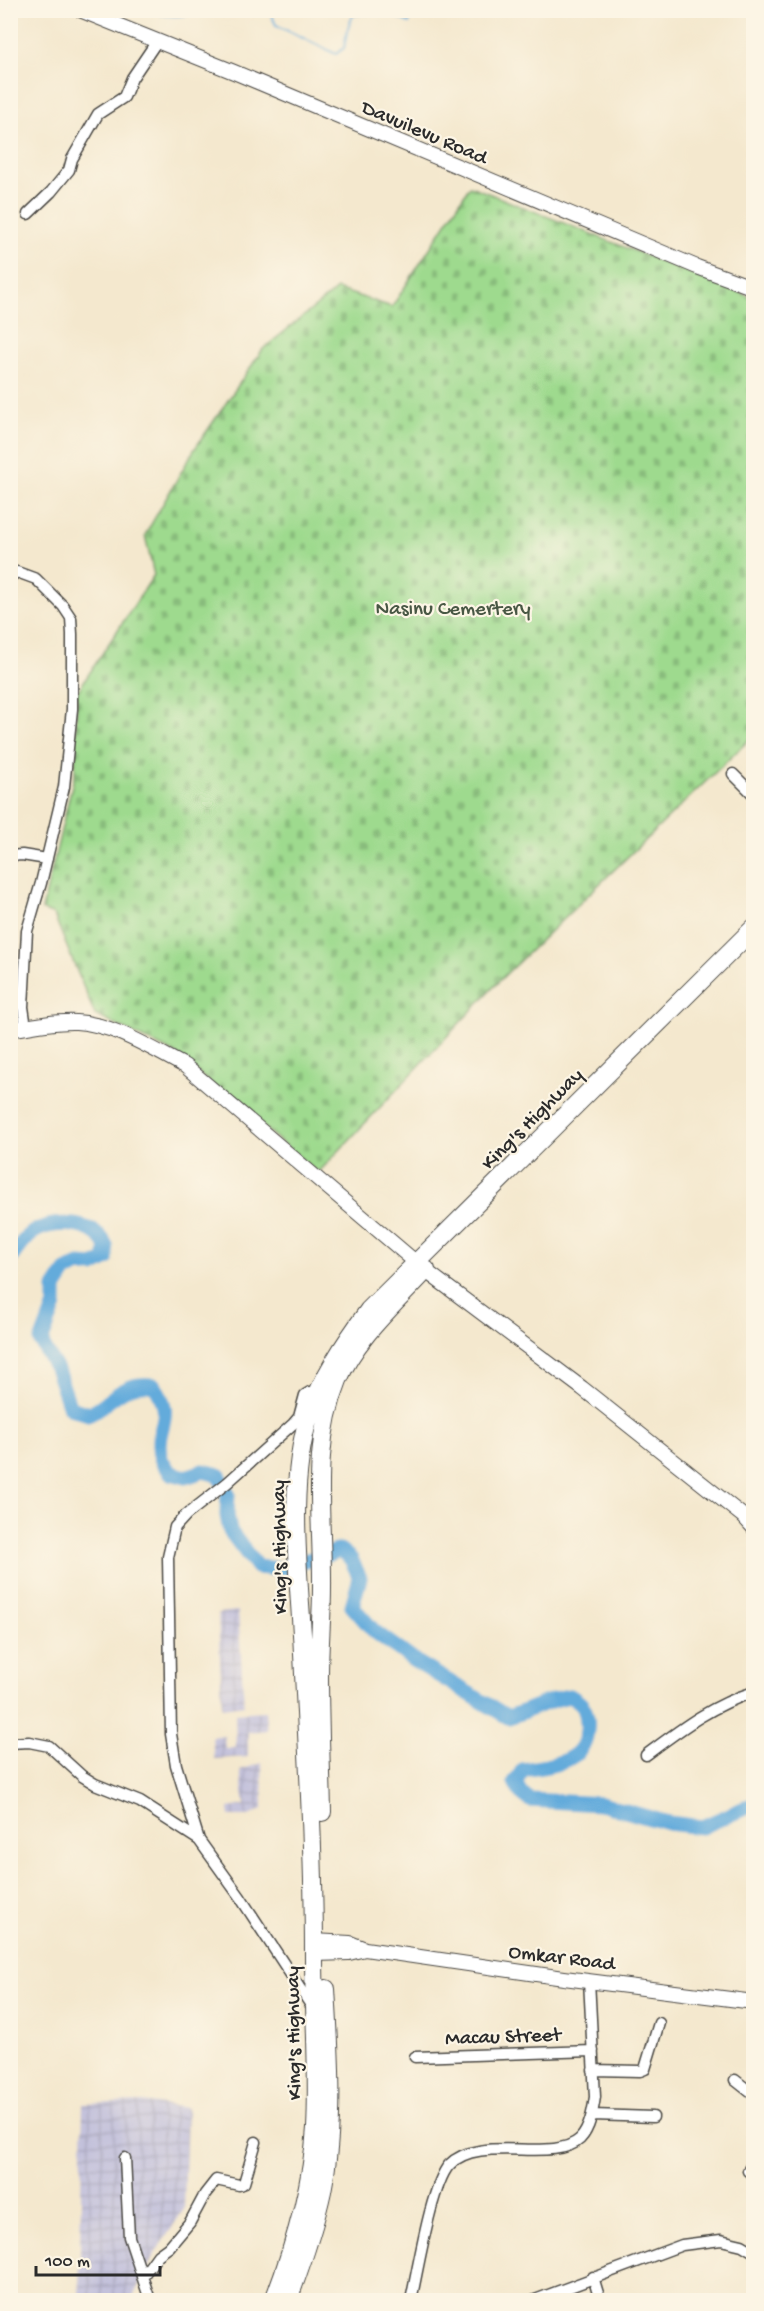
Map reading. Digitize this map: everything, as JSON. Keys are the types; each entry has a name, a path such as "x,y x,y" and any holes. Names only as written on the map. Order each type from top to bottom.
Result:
{"highway":[{"name":"King's Highway","path":"274,2301 291,2255 308,2189 316,2128 315,2012 320,1948 319,1673 322,1586 318,1477 324,1425 338,1380 362,1341 421,1267 753,928"},
{"name":"King's Highway","path":"288,2301 322,2190 328,2138 330,2065 320,1948 297,1540 298,1474 308,1418 317,1394 347,1341 369,1310 421,1267 753,942"}],"street":[{"name":"Davuilevu Road","path":"80,10 493,183 753,288"},
{"path":"28,214 51,192 69,170 72,159 98,114 124,97 132,78 157,41"},
{"path":"10,577 17,572 36,579 63,606 71,618 72,709 64,787 27,931 23,1007 26,1027"},
{"path":"734,774 753,795"},
{"path":"10,856 22,855 47,859"},
{"path":"10,1030 76,1022 108,1029 146,1045 185,1066 421,1267 582,1388 743,1516 753,1528"},
{"path":"315,2012 240,1897 199,1840 176,1765 171,1734 168,1557 175,1527 186,1515 227,1484 299,1417 305,1395 310,1392 317,1394"},
{"path":"646,1755 706,1711 753,1692"},
{"path":"10,1743 29,1742 49,1746 82,1776 140,1803 199,1840"},
{"name":"Omkar Road","path":"320,1948 350,1943 365,1949 564,1978 753,2002"},
{"path":"411,2301 435,2194 447,2168 460,2155 483,2150 561,2148 580,2139 593,2115 595,2097 589,1980"},
{"path":"593,2070 640,2071 645,2069 659,2023"},
{"name":"Macau Street","path":"415,2057 593,2051"},
{"path":"735,2080 753,2095"},
{"path":"593,2115 653,2117"},
{"path":"142,2277 158,2255 169,2247 190,2222 205,2194 216,2180 239,2185 244,2183 256,2142"},
{"path":"125,2158 129,2237 150,2301"},
{"path":"753,2161 748,2171 753,2172"},
{"path":"535,2301 682,2245 721,2240 742,2245 753,2252"},
{"path":"593,2277 600,2301"}],"shaded area":[{"path":"238,1611 244,1705 222,1708 218,1613"},
{"path":"265,1711 267,1730 248,1732 248,1757 214,1759 212,1737 224,1735 225,1749 236,1747 235,1713"},
{"path":"262,1763 263,1809 249,1816 230,1816 229,1808 245,1805 240,1770"},
{"path":"142,2102 187,2108 184,2209 156,2252 131,2300 79,2297 83,2104"}],"green space":[{"name":"Nasinu Cemertery","path":"470,186 753,298 753,736 503,977 318,1173 176,1054 95,1015 54,915 42,910 75,773 77,692 154,575 145,535 194,450 263,349 337,289 392,307"}],"waterway":[{"path":"151,10 163,15 175,16 199,10"},
{"path":"265,10 271,14 276,25 336,54 344,48 353,15 382,13 409,23 413,10"},
{"path":"10,1259 30,1234 47,1226 66,1225 86,1228 101,1238 106,1246 106,1259 93,1266 79,1265 66,1271 55,1288 55,1305 41,1342 57,1370 70,1408 89,1414 128,1388 154,1385 164,1407 159,1439 163,1462 171,1473 186,1477 203,1471 219,1475 228,1494 227,1515 230,1531 257,1567 280,1569 340,1550 351,1559 360,1578 352,1606 374,1631 413,1660 508,1717 570,1696 581,1704 586,1713 587,1725 586,1738 581,1749 572,1757 559,1763 523,1770 515,1782 520,1792 530,1800 601,1804 668,1823 702,1827 754,1804"}]}
